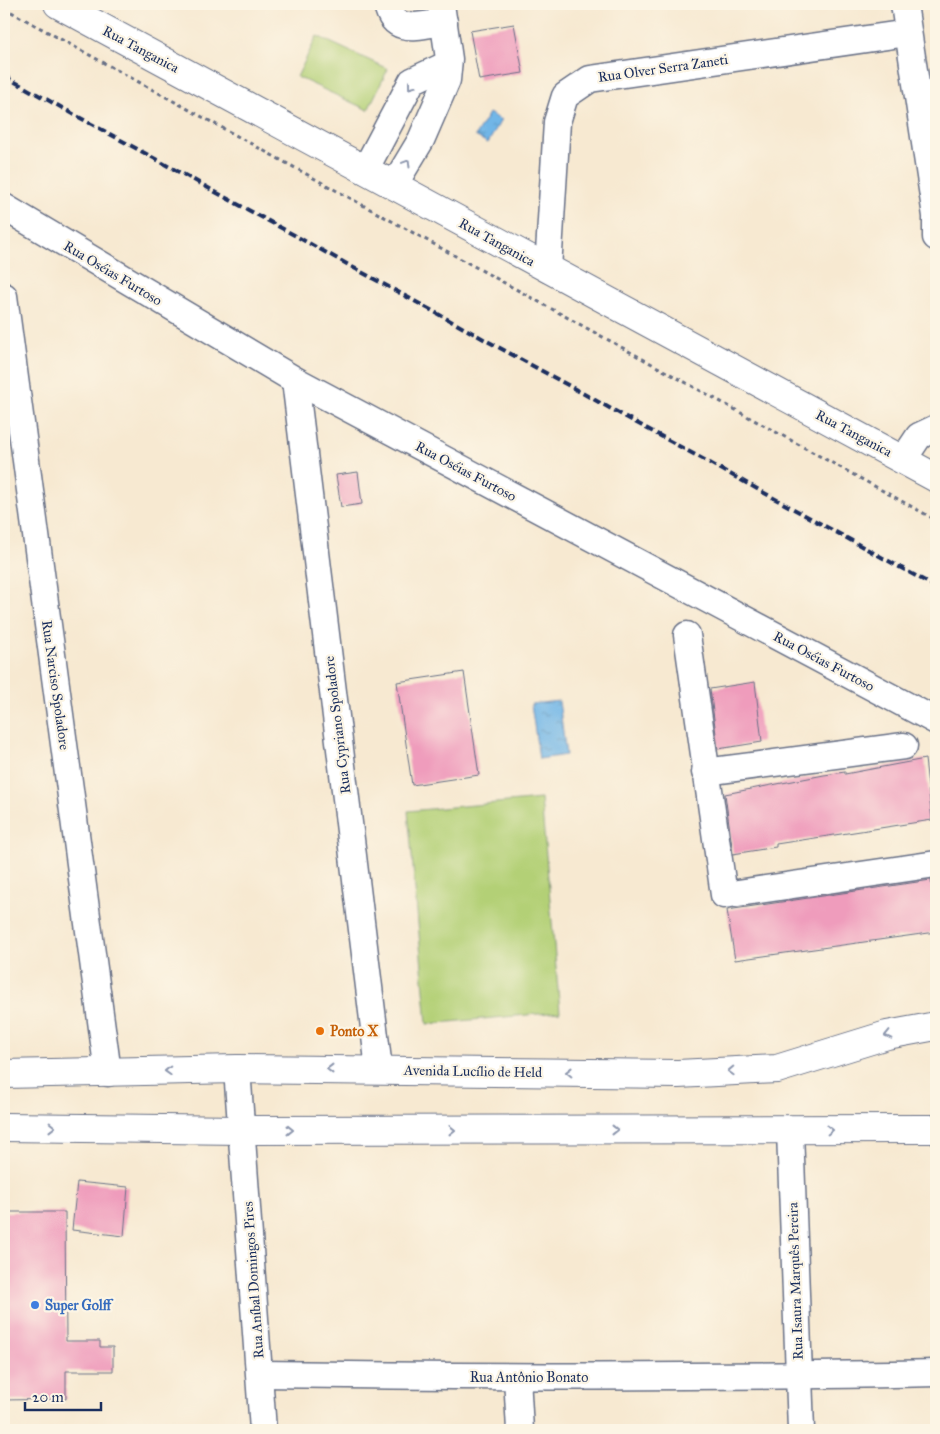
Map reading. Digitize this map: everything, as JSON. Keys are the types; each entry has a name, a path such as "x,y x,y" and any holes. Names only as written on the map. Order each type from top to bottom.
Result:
{"main road":[{"name":"Rua Tanganica","path":"58,4 936,478"},
{"name":"Avenida Lucílio de Held","path":"4,1074 236,1070 678,1074 777,1070 887,1035 936,1026"},
{"path":"4,1127 241,1130 790,1131 936,1129"}],"street":[{"path":"387,4 389,15 396,24 406,26 442,13 448,64 447,80 421,140 394,185"},
{"path":"904,4 936,216 936,237"},
{"name":"Rua Olver Serra Zaneti","path":"548,269 557,122 565,96 590,79 908,33"},
{"path":"365,170 412,81 448,64"},
{"name":"Rua Oséias Furtoso","path":"4,208 295,380 936,721"},
{"name":"Rua Narciso Spoladore","path":"4,296 108,1073"},
{"name":"Rua Cypriano Spoladore","path":"295,380 379,1070"},
{"path":"903,460 919,436 936,428"},
{"path":"688,635 705,772 724,895 936,864"},
{"path":"705,772 904,746"},
{"name":"Rua Aníbal Domingos Pires","path":"236,1070 264,1430"},
{"name":"Rua Isaura Marquês Pereira","path":"790,1131 800,1430"},
{"name":"Rua Antônio Bonato","path":"260,1374 517,1377 799,1376 936,1372"},
{"path":"517,1377 520,1430"}],"path":[{"path":"4,8 936,520"}],"green space":[{"path":"317,36 388,69 368,110 297,77"},
{"path":"541,799 560,1012 427,1024 408,811"}],"water":[{"path":"489,113 501,120 488,143 475,136"},
{"path":"559,701 566,755 539,759 531,704"}],"building":[{"path":"514,24 523,73 479,80 470,31"},
{"path":"358,472 362,504 341,507 336,475"},
{"path":"464,672 479,775 412,785 397,682"},
{"path":"755,682 762,742 718,749 710,689"},
{"path":"925,759 932,820 776,844 776,847 733,854 725,794 824,775 845,772 845,774"},
{"path":"931,880 936,932 735,960 727,910"},
{"path":"77,1182 128,1187 124,1236 72,1230"},
{"name":"Super Golff","path":"4,1212 65,1212 66,1341 100,1341 100,1347 113,1347 113,1371 66,1371 66,1399 4,1400"}],"railway":[{"path":"4,76 936,587"}],"place":[{"name":"Ponto X","path":"320,1031"},
{"name":"Super Golff","path":"35,1305"}]}
